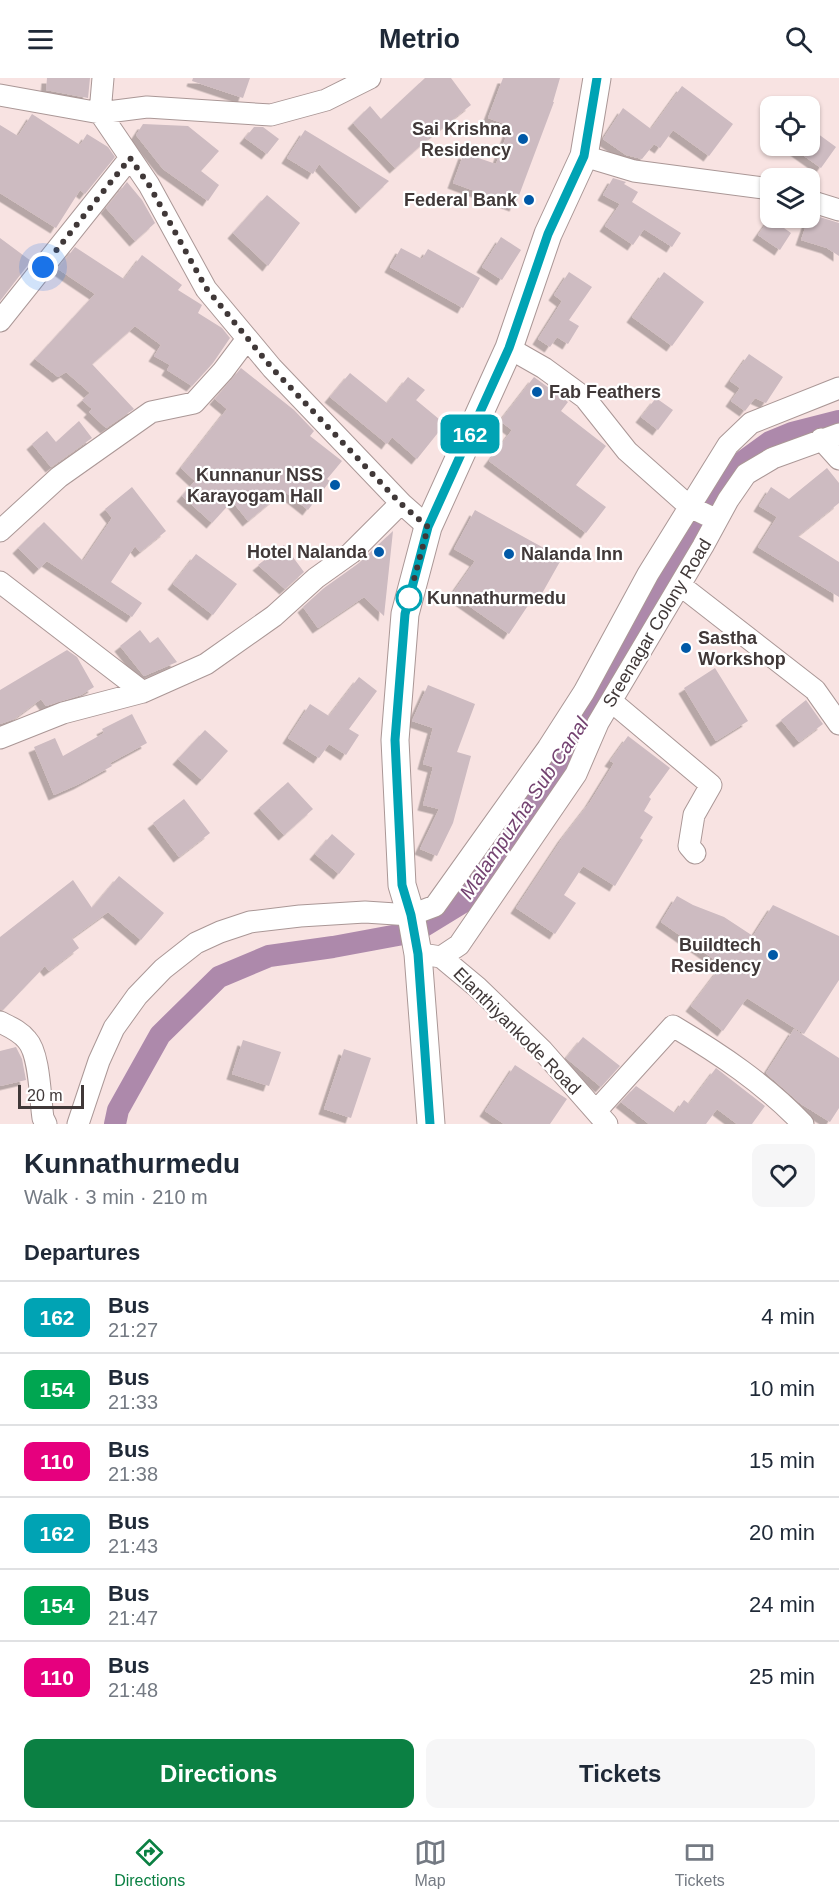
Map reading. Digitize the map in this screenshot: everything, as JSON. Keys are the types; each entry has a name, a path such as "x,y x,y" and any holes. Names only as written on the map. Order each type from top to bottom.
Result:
{"main road":[{"path":"430,1124 430,955 411,915 402,885 395,740 405,614 428,527 509,348 548,234 584,156 597,78"}],"street":[{"path":"102,78 100,113 149,185 206,288 272,368 400,503 428,527"},
{"path":"0,95 100,113 147,107 271,115 326,100 370,78"},
{"path":"584,156 634,171 760,188"},
{"path":"0,321 130,158"},
{"path":"820,204 839,210"},
{"path":"0,531 59,477 151,412 194,403 223,371 247,339"},
{"path":"509,348 544,368 585,398 627,451 690,507 717,520"},
{"path":"78,1124 99,1061 114,1028 137,996 163,969 196,943 220,932 260,921 365,912 411,915 435,906 548,748 584,692 648,574 728,445 751,423 839,388"},
{"path":"830,437 839,459"},
{"name":"Sreenagar Colony Road","path":"430,955 459,945 576,774 598,723 728,500 746,474 773,458 830,437"},
{"path":"0,738 63,713 143,692 206,664 274,616 316,578 351,553 400,503"},
{"path":"0,582 143,692"},
{"name":"Sreenagar Colony Road","path":"680,585 815,690 839,724"},
{"path":"611,701 711,785 694,814 689,846 695,853"},
{"name":"Elanthiyankode Road","path":"430,955 477,987 542,1050 602,1118"},
{"path":"0,1022 16,1030 29,1042 35,1062 43,1118 46,1124"},
{"path":"602,1118 672,1026 719,1053 782,1102 803,1124"}],"building":[{"path":"47,78 90,78 88,98 46,90"},
{"path":"193,78 250,78 243,98 192,81"},
{"path":"425,78 451,78 471,105 395,168 353,123 370,106 381,119"},
{"name":"Sai Krishna Residency","path":"503,78 560,78 554,102 515,206 453,183 464,153 496,164 510,126 488,118"},
{"path":"682,86 733,124 709,156 673,130 660,148 654,144 642,159 626,155 603,139 623,108 651,129"},
{"path":"32,114 80,145 87,134 108,147 115,157 85,194 80,190 56,228 0,193 0,125 18,136"},
{"path":"143,124 188,126 219,151 201,171 219,185 208,201 163,169 136,135"},
{"path":"254,127 263,127 279,139 267,154 245,138"},
{"path":"305,130 389,181 361,208 319,164 313,174 287,158"},
{"path":"820,135 836,147 821,168 804,156 820,156"},
{"path":"613,178 626,182 624,184 638,192 632,202 681,233 672,247 644,229 633,245 605,226 620,204 603,195"},
{"path":"127,182 142,200 155,223 135,241 106,208"},
{"path":"267,195 300,223 268,266 233,233"},
{"path":"820,217 839,223 839,256 827,248 801,240 805,228 820,228"},
{"path":"763,228 784,228 791,233 780,250 758,235"},
{"path":"501,237 521,250 502,280 482,267"},
{"path":"0,238 31,261 0,301"},
{"path":"75,247 124,279 142,255 182,285 178,290 202,305 198,313 222,328 230,338 213,363 192,386 167,370 170,365 154,356 161,345 135,326 92,364 134,409 106,428 89,412 92,409 82,400 90,393 66,372 58,377 35,359 95,294 58,269"},
{"path":"401,248 422,259 428,249 480,278 463,308 390,267"},
{"path":"569,272 592,287 569,320 579,326 568,344 557,337 550,347 538,339 562,301 554,295"},
{"path":"664,272 704,302 672,346 632,317"},
{"path":"749,354 783,377 766,403 755,398 745,411 731,401 740,388 730,381"},
{"path":"241,368 294,410 314,431 310,436 342,461 327,479 330,481 308,510 284,491 248,521 232,501 212,523 182,496 195,481 181,468 227,409 215,399"},
{"path":"350,373 387,403 408,377 425,390 416,400 445,424 417,459 392,437 387,444 330,397"},
{"path":"534,377 568,402 561,411 606,446 576,485 606,507 586,533 489,461 512,430 500,421"},
{"path":"656,398 673,410 658,430 641,417"},
{"path":"79,421 92,438 51,467 32,444 47,431 56,442"},
{"path":"827,468 839,483 839,503 798,536 839,562 839,597 758,547 777,517 759,506 771,487 789,499"},
{"path":"132,487 166,531 140,552 135,546 111,582 142,603 132,617 47,561 39,569 18,548 44,522 83,561 112,518 105,509"},
{"path":"475,510 562,558 540,597 535,595 509,634 452,594 475,561 454,549"},
{"path":"393,531 384,616 364,597 318,628 303,607 324,588 359,563"},
{"path":"284,545 304,572 285,589 258,565"},
{"path":"196,554 237,584 213,615 173,584"},
{"path":"140,630 150,643 158,637 177,662 144,676 120,646"},
{"path":"67,650 77,657 94,687 81,695 46,706 41,699 14,719 0,724 0,690"},
{"path":"715,668 748,721 716,741 684,688"},
{"path":"359,677 377,691 349,729 359,735 346,755 329,744 319,758 288,738 310,704 329,716"},
{"path":"428,685 475,704 457,752 471,756 453,823 437,856 420,849 439,809 423,805 433,767 423,764 433,728 412,721"},
{"path":"806,700 823,724 799,742 781,720"},
{"path":"132,714 147,743 110,763 112,766 54,795 34,747 55,738 63,756 104,733 102,729"},
{"path":"205,730 228,751 202,780 178,759"},
{"path":"628,736 670,768 649,797 651,799 644,811 653,817 640,838 643,840 615,886 583,866 564,895 576,903 555,934 516,908 563,837 590,802 614,763 610,761"},
{"path":"288,782 313,809 284,835 259,808"},
{"path":"184,799 210,833 179,857 153,823"},
{"path":"332,834 355,854 339,874 315,854"},
{"path":"119,876 164,913 141,940 108,912 72,938 79,948 49,971 45,966 3,1010 0,1009 0,937 73,880 92,908"},
{"name":"Buildtech Residency","path":"677,896 724,917 753,936 773,905 839,936 839,980 804,1034 747,998 723,1031 691,1006 722,965 661,922"},
{"path":"794,1029 839,1058 839,1108 830,1122 801,1104 766,1073"},
{"path":"583,1037 620,1066 601,1087 566,1058"},
{"path":"243,1040 281,1052 269,1086 232,1074"},
{"path":"16,1047 22,1059 26,1080 0,1086 0,1051"},
{"path":"344,1049 371,1058 351,1118 324,1109"},
{"path":"515,1065 567,1099 550,1124 504,1124 485,1111"},
{"path":"716,1068 765,1106 752,1124 737,1124 717,1109 706,1124 649,1124 621,1102 636,1086 675,1113 684,1100 689,1104"}],"waterway":[{"name":"Malampuzha Sub Canal","path":"115,1124 118,1110 160,1035 219,977 269,956 414,932 463,902 501,852 552,773 632,639 691,532 730,471 770,442 792,433 839,421"}],"bus line":[{"name":"162","path":"430,1124 418,954 411,915 402,885 395,740 405,614 428,527 509,348 548,234 584,156 597,78"}],"place":[{"name":"Sai Krishna Residency","path":"523,139"},
{"name":"Federal Bank","path":"529,200"},
{"name":"Fab Feathers","path":"537,392"},
{"name":"Kunnanur NSS Karayogam Hall","path":"335,485"},
{"name":"Hotel Nalanda","path":"379,552"},
{"name":"Nalanda Inn","path":"509,554"},
{"name":"Kunnathurmedu","path":"409,598"},
{"name":"Sastha Workshop","path":"686,648"},
{"name":"Buildtech Residency","path":"773,955"}],"route":[{"path":"43,267 130,158 149,185 206,288 247,339 400,503 428,527 409,598"}]}
